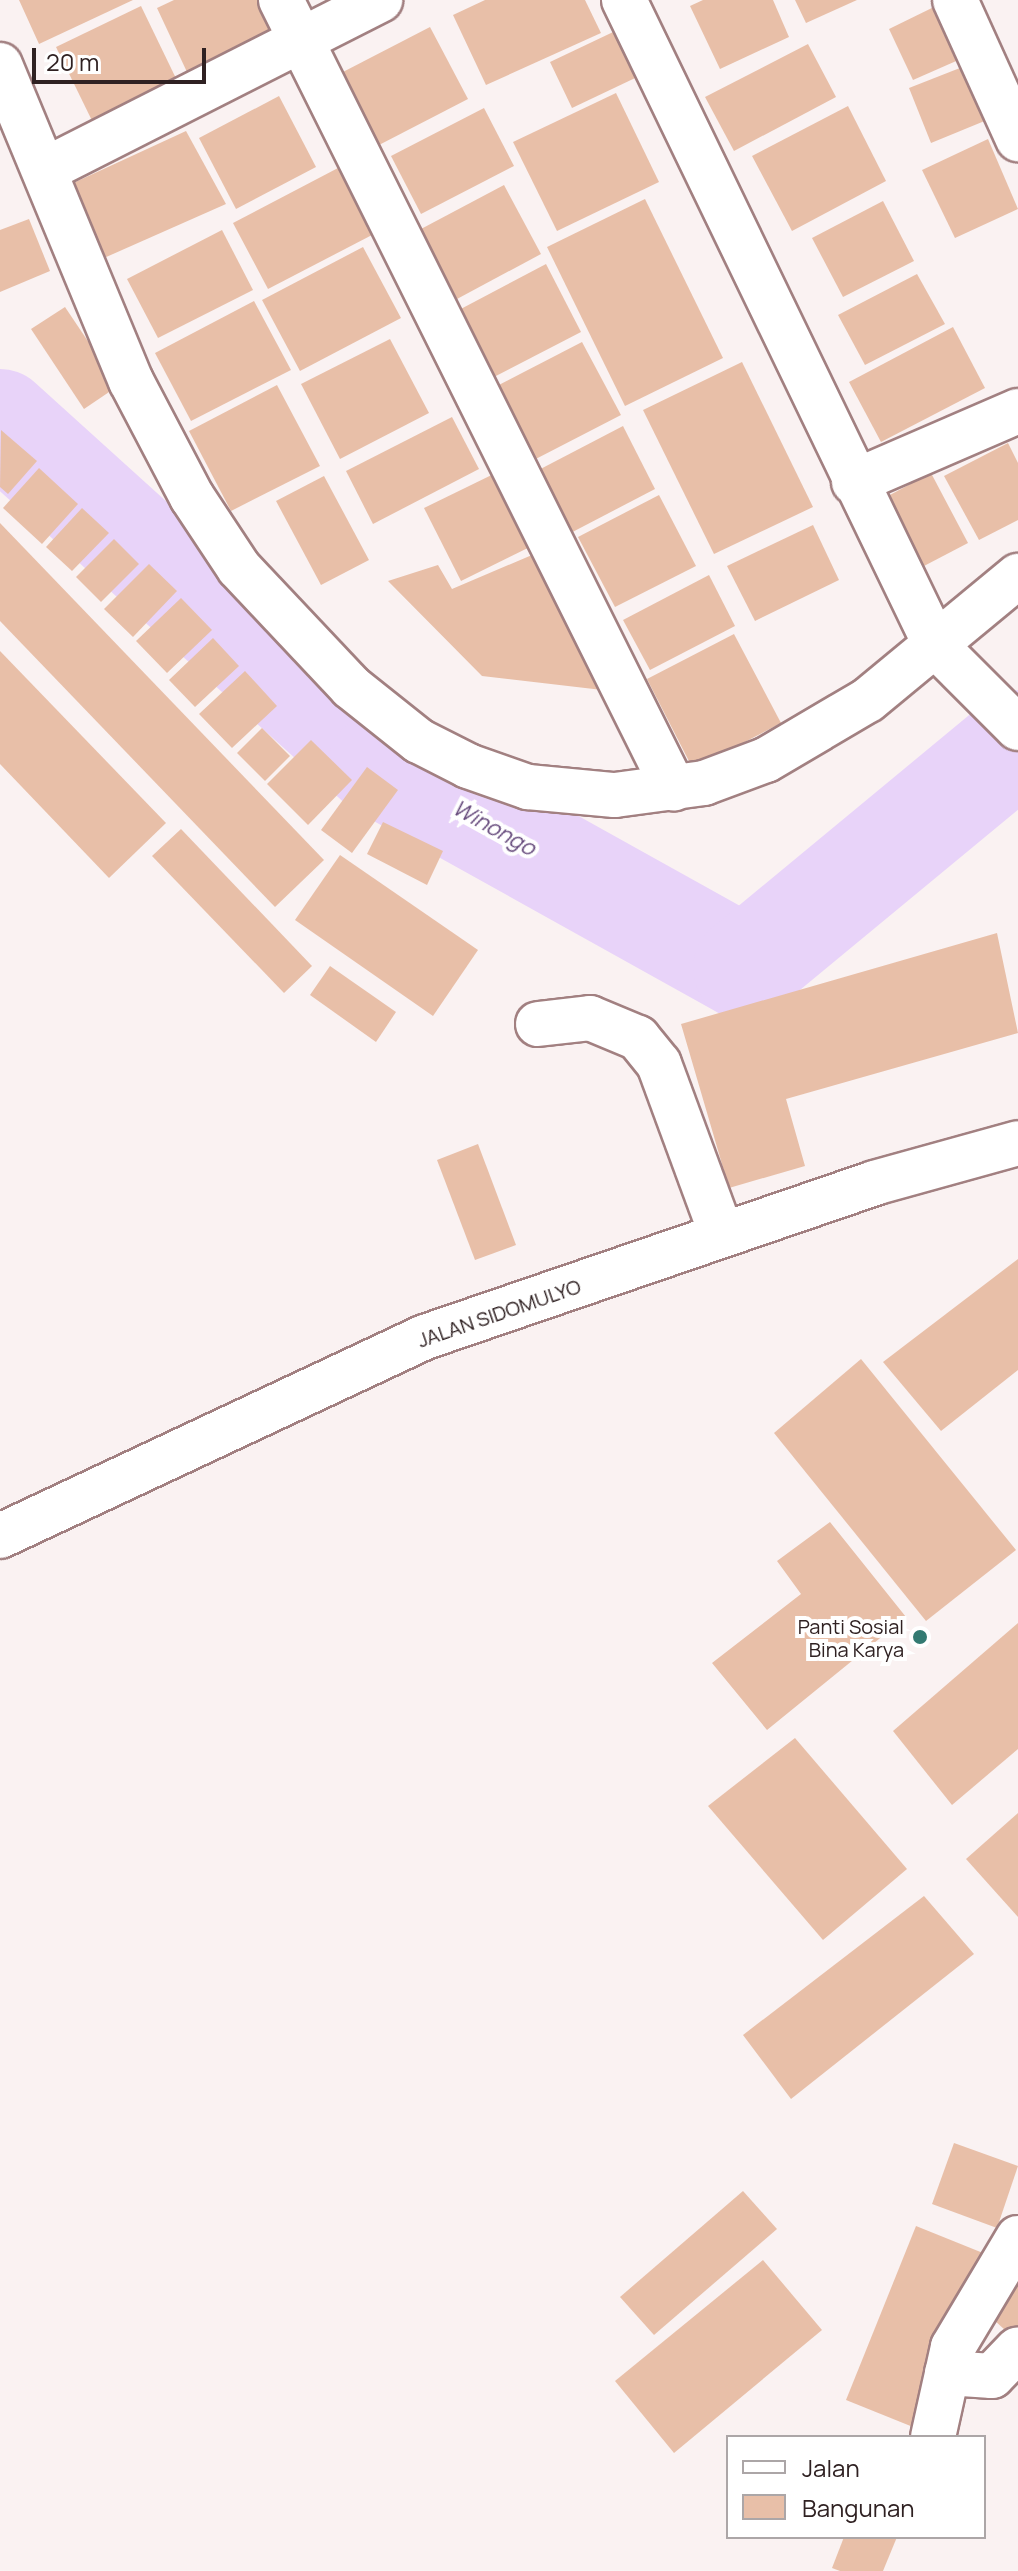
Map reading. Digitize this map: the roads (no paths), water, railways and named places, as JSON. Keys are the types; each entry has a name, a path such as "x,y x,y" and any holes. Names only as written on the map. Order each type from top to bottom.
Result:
{"street":[{"path":"281,0 674,789"},
{"path":"45,170 380,0"},
{"path":"624,0 854,482 936,646 1004,716"},
{"path":"955,0 1014,118"},
{"path":"0,65 131,381 192,497 239,568 351,687 419,741 528,787 615,795 674,789 766,760 868,700 1018,576"},
{"path":"854,482 1018,411"},
{"path":"538,1024 590,1018 638,1038 659,1064 722,1235"},
{"name":"JALAN SIDOMULYO","path":"0,1536 425,1337 722,1235 1018,1143"},
{"path":"933,2435 953,2347 1018,2238"},
{"path":"947,2373 992,2376 1018,2349"}],"waterway":[{"name":"Winongo","path":"0,421 380,765 745,968 1018,742"}],"place":[{"name":"Panti Sosial Bina Karya","path":"920,1637"}]}
